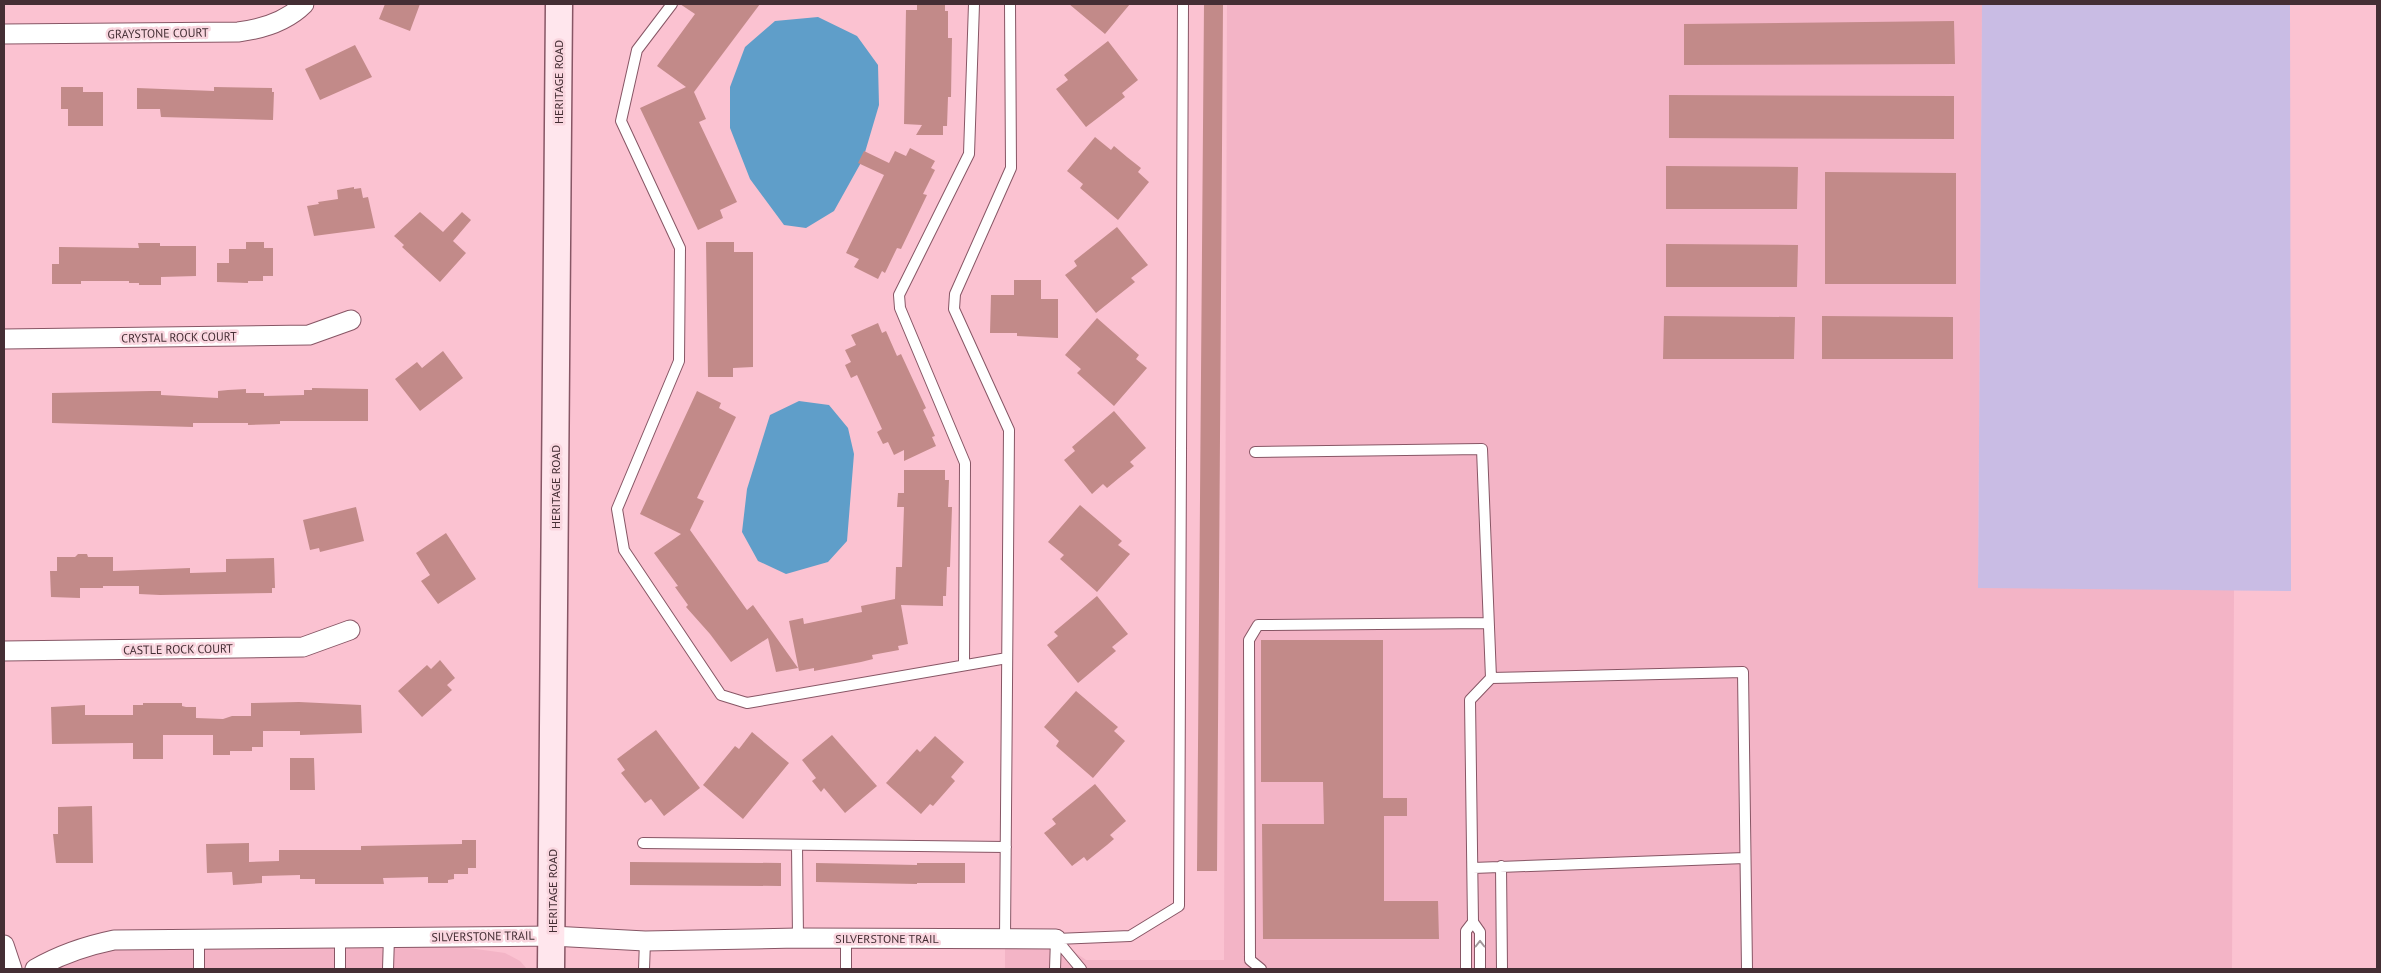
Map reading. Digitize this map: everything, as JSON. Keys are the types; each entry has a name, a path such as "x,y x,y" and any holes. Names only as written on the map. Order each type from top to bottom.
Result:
{"main road":[{"name":"HERITAGE ROAD","path":"551,969 559,4"}],"street":[{"name":"GRAYSTONE COURT","path":"4,34 238,32 256,30 272,24 287,17 304,4"},
{"name":"CRYSTAL ROCK COURT","path":"4,339 309,335 351,320"},
{"name":"CASTLE ROCK COURT","path":"4,651 303,647 350,630"},
{"name":"SILVERSTONE TRAIL","path":"35,969 59,955 105,942 552,936 645,940 846,938 1056,940"},
{"path":"4,945 12,969"}],"lane":[{"path":"672,4 637,50 621,121 680,248 679,361 617,509 624,550 721,696 747,703 1007,658"},
{"path":"964,665 965,463 900,308 899,295 969,154 974,4"},
{"path":"1006,939 1009,430 954,309 955,294 1011,168 1010,4"},
{"path":"1056,940 1130,936 1179,906 1183,4"},
{"path":"1255,452 1482,449 1491,678"},
{"path":"1261,969 1250,960 1249,640 1258,624 1488,624"},
{"path":"1480,969 1480,932 1473,922 1470,700 1491,678 1743,672 1747,969"},
{"path":"643,844 1006,847"},
{"path":"797,845 798,938"},
{"path":"1472,868 1745,858"},
{"path":"1501,866 1502,969"},
{"path":"1466,969 1466,931 1473,922"},
{"path":"388,969 390,937"},
{"path":"340,938 340,969"},
{"path":"846,938 846,969"},
{"path":"199,940 199,969"},
{"path":"644,969 645,940"},
{"path":"1055,969 1056,940"},
{"path":"1056,940 1081,969"}],"shaded area":[{"path":"1227,4 1982,4 1978,587 2234,590 2232,969 1005,969 1005,939 1056,939 1086,960 1224,960"},
{"path":"1982,4 2290,4 2291,591 1978,588"},
{"path":"389,937 505,953 520,961 527,969 35,969 86,945"}],"water":[{"path":"818,17 857,36 878,65 879,105 863,159 834,211 806,228 784,225 750,179 730,128 730,87 745,47 775,21"},
{"path":"799,401 829,405 848,428 854,454 847,541 828,562 786,574 758,561 742,532 747,489 770,415"}],"building":[{"path":"385,4 420,4 410,31 379,19"},
{"path":"680,4 760,4 694,92 706,119 699,122 737,202 720,210 723,218 698,230 640,108 686,87 657,66 695,14"},
{"path":"917,4 945,4 945,11 948,11 948,38 952,38 951,97 948,97 947,126 943,126 943,135 916,135 922,125 904,124 906,10 917,10"},
{"path":"1069,4 1130,4 1105,34"},
{"path":"1204,4 1223,4 1217,871 1197,871"},
{"path":"1954,21 1955,64 1684,65 1684,24"},
{"path":"1108,41 1138,80 1122,93 1125,97 1086,127 1056,89 1068,80 1064,75"},
{"path":"355,45 372,77 320,100 305,69"},
{"path":"61,87 83,87 83,92 103,92 103,126 68,126 68,109 61,109"},
{"path":"214,87 272,88 272,92 274,92 273,120 161,117 160,109 137,109 137,88 214,91"},
{"path":"1669,95 1954,96 1954,139 1669,138"},
{"path":"1095,137 1111,150 1114,146 1141,168 1138,172 1149,182 1118,220 1080,188 1083,184 1067,171"},
{"path":"910,148 935,161 931,168 935,170 923,194 927,195 901,249 897,248 885,273 882,271 878,279 854,267 859,259 846,253 884,175 858,163 864,151 889,163 895,151 906,156"},
{"path":"1666,166 1798,167 1797,209 1666,209"},
{"path":"1825,172 1956,173 1956,284 1825,284"},
{"path":"354,187 354,189 361,188 363,198 368,197 375,228 314,236 307,206 338,199 337,190"},
{"path":"420,212 443,232 462,212 471,220 453,241 466,253 440,282 402,247 404,245 394,236"},
{"path":"1117,227 1148,265 1131,278 1135,282 1096,313 1065,275 1077,266 1074,261"},
{"path":"246,242 264,242 264,248 273,248 273,276 263,276 263,281 248,281 248,283 217,282 217,263 229,263 229,249 246,249"},
{"path":"706,242 734,242 734,252 753,252 753,367 733,368 733,377 708,377"},
{"path":"138,243 160,243 160,246 196,246 196,276 161,277 161,285 139,285 139,283 129,283 129,281 81,281 81,284 52,284 52,264 59,264 59,247 139,248"},
{"path":"1666,244 1798,245 1797,287 1666,287"},
{"path":"1014,280 1041,280 1041,299 1058,299 1058,338 1017,336 1017,333 990,333 991,295 1014,295"},
{"path":"1664,316 1795,317 1794,359 1663,359"},
{"path":"1822,316 1953,317 1953,359 1822,359"},
{"path":"1097,318 1139,355 1136,359 1147,368 1114,406 1077,373 1081,369 1065,355"},
{"path":"878,323 882,333 886,331 897,356 901,354 926,408 923,410 935,436 932,437 936,446 904,461 904,450 894,455 888,442 883,444 877,432 882,429 857,375 851,378 845,365 851,362 845,350 856,345 851,335"},
{"path":"443,351 463,378 420,411 395,379 417,362 422,368"},
{"path":"312,388 368,389 368,421 280,421 280,424 248,425 248,423 193,423 193,427 52,423 52,393 161,391 161,395 218,398 218,391 246,389 246,393 264,393 264,396 304,395 304,390 312,390"},
{"path":"697,391 721,403 719,408 736,417 697,498 704,501 690,530 747,610 753,605 798,668 776,672 768,638 731,662 686,607 688,605 675,587 678,586 654,553 681,534 640,514"},
{"path":"1114,411 1146,448 1130,462 1134,466 1107,488 1103,484 1092,494 1064,460 1075,451 1072,447"},
{"path":"904,470 945,470 945,480 949,480 948,507 952,507 950,567 947,567 946,596 943,596 943,606 901,605 908,644 898,646 899,650 872,655 873,659 861,662 814,671 814,668 799,671 789,621 803,618 804,624 862,612 861,606 895,599 896,567 902,567 904,507 897,507 898,493 904,493"},
{"path":"1080,505 1122,541 1118,545 1130,554 1097,592 1060,559 1064,555 1048,542"},
{"path":"356,507 364,541 320,552 319,548 310,550 303,520"},
{"path":"446,533 476,579 438,604 421,581 430,575 416,553"},
{"path":"78,554 87,554 88,557 113,557 113,571 190,568 190,573 226,572 226,559 274,558 275,588 272,588 272,593 160,595 139,594 139,586 103,586 103,588 80,588 80,598 51,597 50,571 57,571 57,557 75,557"},
{"path":"1097,596 1128,634 1112,647 1116,651 1078,683 1047,645 1058,636 1054,632"},
{"path":"1261,640 1383,640 1383,798 1407,798 1407,816 1384,816 1384,901 1438,901 1439,939 1263,939 1262,824 1324,824 1323,782 1261,782"},
{"path":"440,660 455,678 447,685 452,690 422,717 398,691 427,665 431,669"},
{"path":"1076,691 1118,727 1114,731 1125,741 1093,778 1056,746 1059,741 1044,727"},
{"path":"299,702 361,705 362,733 300,735 300,731 263,731 263,747 252,747 252,751 230,751 230,755 213,755 213,735 163,735 163,759 133,759 133,743 52,744 51,707 85,705 85,715 133,715 133,705 143,705 143,703 182,703 182,706 196,707 196,718 223,719 232,716 251,716 251,703"},
{"path":"656,730 700,788 664,816 651,799 645,803 621,773 625,770 617,759"},
{"path":"752,732 789,763 743,819 703,785 735,746 739,749"},
{"path":"832,735 877,786 845,813 824,788 821,792 812,781 816,778 802,760"},
{"path":"935,736 964,762 951,777 955,781 933,806 930,804 921,814 886,783 917,749 920,752"},
{"path":"290,758 314,758 315,790 290,790"},
{"path":"1095,784 1126,821 1110,835 1114,839 1107,845 1087,861 1084,857 1072,866 1044,833 1056,824 1052,819"},
{"path":"92,806 93,863 56,863 53,834 58,834 58,807"},
{"path":"462,840 476,840 476,868 468,868 468,874 454,874 454,879 448,880 448,883 428,883 428,877 383,878 384,884 315,884 315,879 300,879 300,875 262,876 262,883 233,885 232,872 207,873 206,844 249,843 249,862 279,861 279,850 361,850 361,846 462,844"},
{"path":"630,862 781,863 781,886 630,885"},
{"path":"816,863 917,865 917,863 965,863 965,883 816,882"}]}
